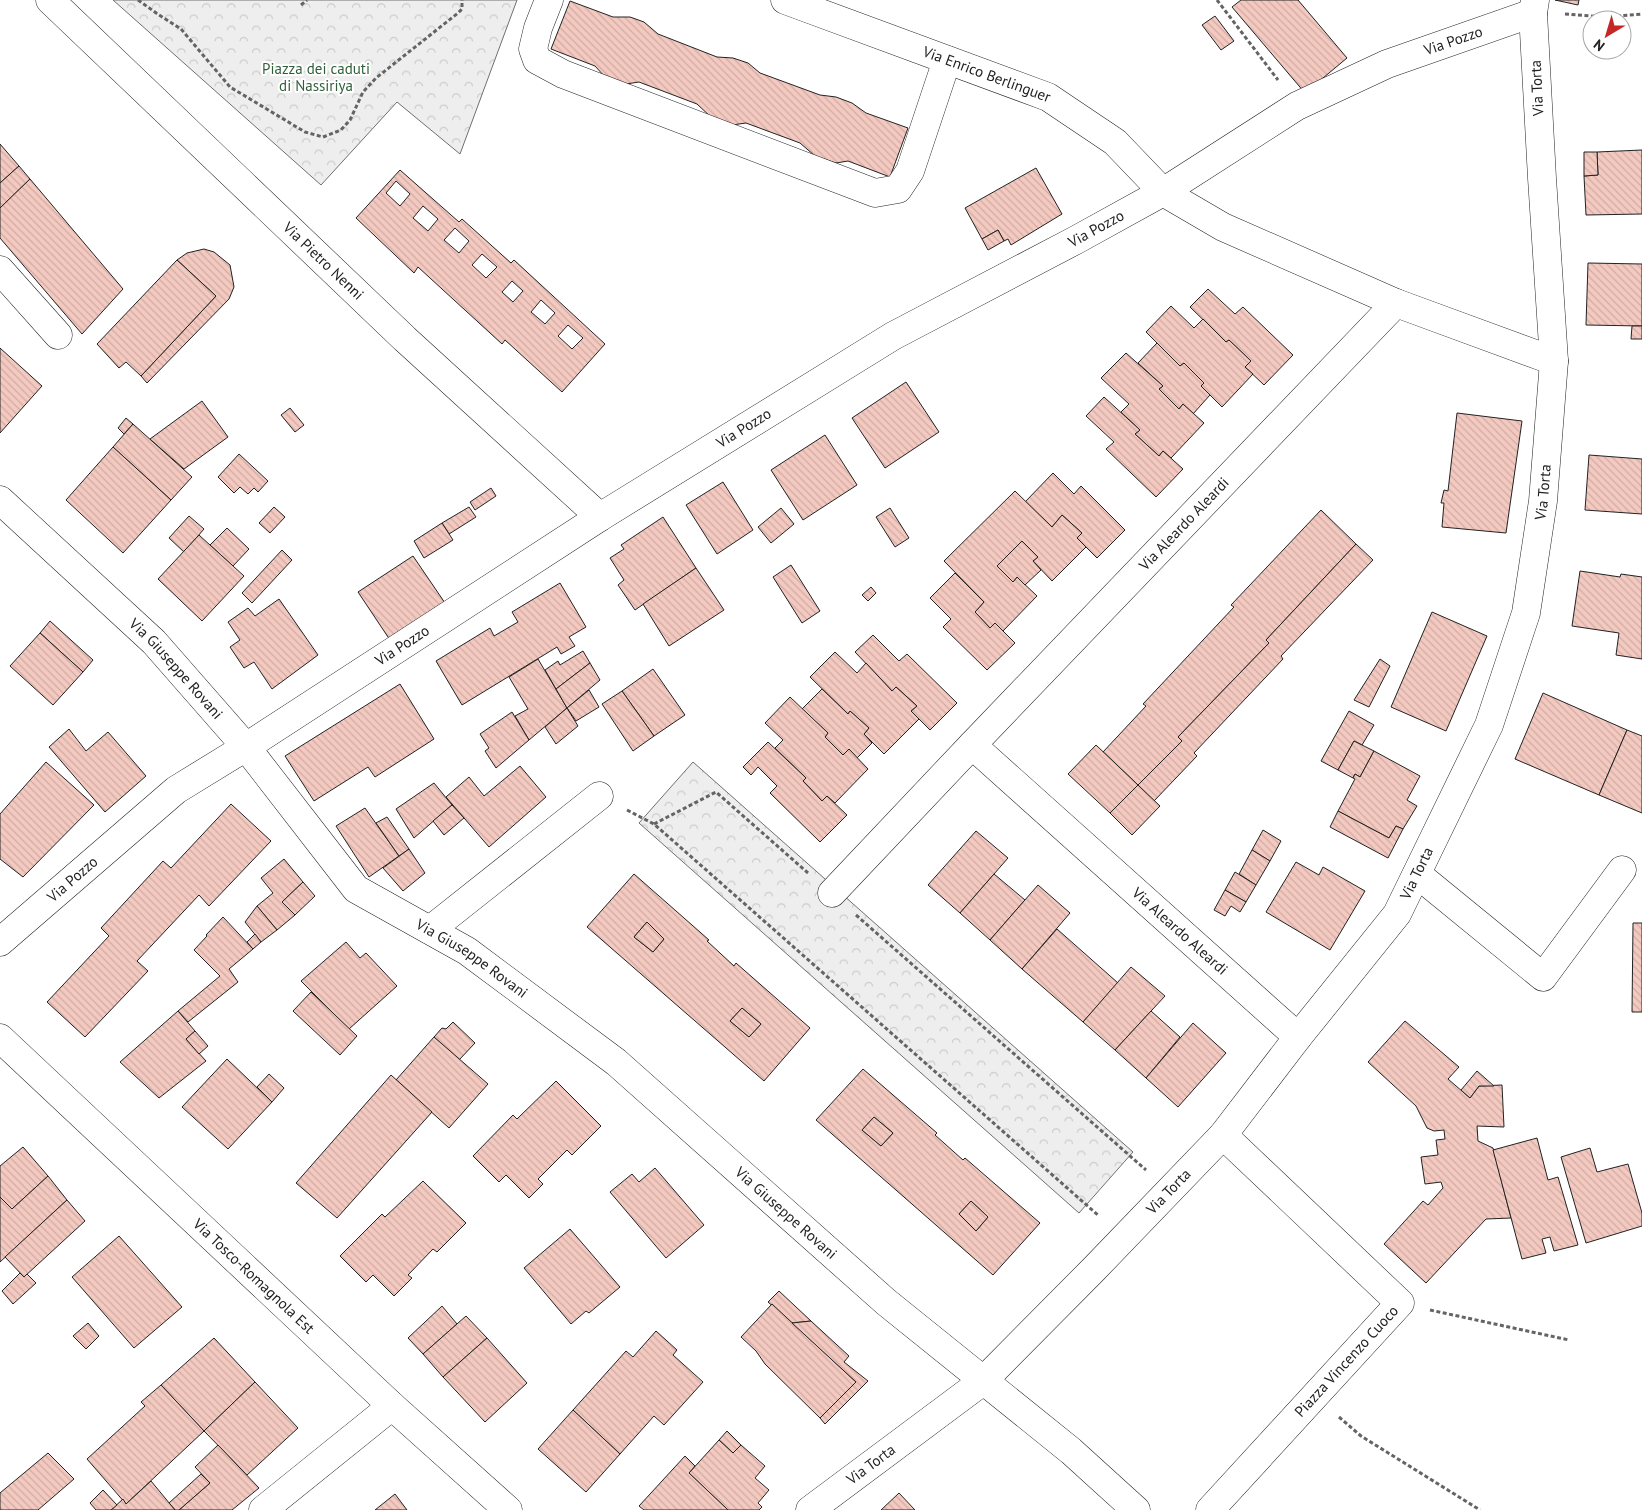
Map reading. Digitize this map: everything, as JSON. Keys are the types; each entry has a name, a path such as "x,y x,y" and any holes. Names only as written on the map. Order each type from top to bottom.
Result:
{"street":[{"name":"Via Pietro Nenni","path":"50,0 405,339 600,517"},
{"path":"549,0 538,28 533,49 537,60 563,74 876,193 898,189 910,171 947,60"},
{"name":"Via Enrico Berlinguer","path":"785,0 1048,97 1114,142 1163,192"},
{"name":"Via Pozzo","path":"0,942 176,790 246,747 600,517 893,336 1163,192 1297,106 1387,64 1534,6"},
{"name":"Via Torta","path":"810,1510 983,1381 1125,1238 1223,1134 1397,914 1489,725 1526,613 1543,501 1554,361 1542,178 1534,6"},
{"path":"1163,192 1223,227 1396,303 1554,361"},
{"path":"0,270 58,335"},
{"name":"Via Aleardo Aleardi","path":"832,893 1396,303"},
{"name":"Via Giuseppe Rovani","path":"0,500 154,642 246,747 356,889 467,951 616,1062 886,1302 983,1381"},
{"name":"Via Aleardo Aleardi","path":"972,745 1298,1037"},
{"path":"430,930 599,796"},
{"path":"1417,874 1543,977 1622,870"},
{"name":"Via Tosco-Romagnola Est","path":"0,1038 392,1406 508,1510"},
{"name":"Piazza Vincenzo Cuoco","path":"1210,1510 1400,1303 1223,1134"},
{"path":"983,1381 1071,1451 1136,1510"},
{"path":"263,1510 392,1406"}],"path":[{"path":"138,0 181,29 230,87 305,132 323,138 341,130 350,120 363,92 376,78 458,13 462,9 463,0"},
{"path":"301,5 307,0"},
{"path":"1217,0 1297,106"},
{"path":"1534,6 1603,17 1642,14"},
{"path":"654,824 716,792 1169,1191"},
{"path":"599,796 654,824 730,893 1125,1238"},
{"path":"1400,1303 1568,1340"},
{"path":"1314,1397 1361,1436 1480,1510"}],"green space":[{"name":"Piazza dei caduti di Nassiriya","path":"113,0 517,0 460,154 397,102 321,185"},
{"path":"693,762 1133,1152 1079,1213 639,823"}],"building":[{"path":"1241,0 1298,0 1347,58 1305,93 1232,7"},
{"path":"1555,0 1579,0 1578,5"},
{"path":"570,1 613,17 630,17 644,22 658,34 717,57 733,58 748,63 760,73 820,95 836,97 852,103 866,113 908,128 890,177 848,161 836,163 815,156 800,143 746,123 732,125 712,118 697,104 639,82 626,84 605,77 595,66 551,49"},
{"path":"1215,16 1234,41 1221,50 1202,25"},
{"path":"0,144 19,166 0,183"},
{"path":"1642,150 1642,214 1586,215 1584,176 1598,175 1597,152"},
{"path":"1584,152 1597,152 1598,175 1584,176"},
{"path":"19,166 30,179 0,208 0,183"},
{"path":"1036,168 1062,214 1011,245 1008,239 1004,241 998,230 982,239 965,208"},
{"path":"400,170 459,222 462,219 511,263 514,260 605,344 562,392 505,340 502,344 418,267 414,273 356,218","holes":["396,181 410,194 400,206 386,193","423,206 438,219 428,231 413,218","455,228 469,241 459,253 444,240","482,254 497,267 486,278 472,265","512,281 523,291 513,302 502,292","541,300 555,313 545,324 531,312","568,325 583,338 572,349 558,336"]},
{"path":"30,179 123,289 82,334 0,238 0,208"},
{"path":"998,230 1004,241 988,250 982,239"},
{"path":"204,249 214,252 230,265 234,287 229,299 147,383 141,376 216,296 177,260 187,253"},
{"path":"177,260 216,296 141,376 126,362 119,368 97,344"},
{"path":"1588,263 1642,264 1642,326 1586,325"},
{"path":"1208,289 1235,314 1243,307 1293,355 1264,385 1245,367 1251,361 1229,340 1226,342 1190,307"},
{"path":"1171,306 1194,328 1203,319 1226,342 1229,340 1251,361 1245,367 1253,374 1222,407 1201,386 1204,383 1184,363 1180,366 1146,332"},
{"path":"1632,326 1642,326 1642,339 1631,339"},
{"path":"1157,343 1180,366 1184,363 1204,383 1201,386 1210,395 1193,414 1183,404 1179,409 1159,389 1163,386 1138,363"},
{"path":"0,348 42,386 0,433"},
{"path":"1126,353 1163,386 1159,389 1179,409 1183,404 1204,423 1171,458 1163,451 1159,456 1135,434 1140,430 1121,412 1129,404 1101,378"},
{"path":"906,382 939,432 885,468 852,418"},
{"path":"1104,397 1140,430 1135,434 1159,456 1163,451 1183,469 1156,497 1106,449 1114,442 1086,416"},
{"path":"202,401 228,437 184,469 150,439"},
{"path":"290,408 304,425 295,432 281,415"},
{"path":"1457,413 1522,421 1506,533 1442,527 1444,503 1441,503 1444,490 1448,491"},
{"path":"126,418 133,424 124,434 118,428"},
{"path":"133,424 192,477 171,500 113,447"},
{"path":"825,435 857,485 803,520 771,470"},
{"path":"113,447 171,500 123,553 66,500"},
{"path":"239,454 268,481 258,492 254,488 248,494 240,487 234,493 218,477"},
{"path":"1589,455 1642,459 1642,514 1585,510"},
{"path":"1053,473 1074,494 1081,486 1125,530 1097,558 1077,538 1082,533 1062,515 1052,527 1025,502"},
{"path":"723,482 753,530 717,554 686,505"},
{"path":"491,488 496,496 475,510 470,502"},
{"path":"1015,491 1052,527 1062,515 1082,533 1077,538 1086,547 1052,581 1033,561 1038,557 1022,541 997,566 1013,582 1017,577 1037,596 1003,631 995,623 990,628 975,612 984,602 944,561"},
{"path":"274,507 285,517 270,533 259,523"},
{"path":"469,507 476,517 449,534 442,523"},
{"path":"781,508 794,524 771,543 758,527"},
{"path":"890,508 909,538 895,547 876,517"},
{"path":"1321,510 1356,544 1266,640 1269,643 1178,737 1182,741 1138,785 1103,752 1146,706 1143,704 1234,607 1231,605"},
{"path":"189,516 204,529 184,552 169,538"},
{"path":"663,517 696,568 635,610 618,585 624,580 610,558 624,549 621,545"},
{"path":"442,523 453,540 424,558 414,541"},
{"path":"227,528 249,549 233,566 210,545"},
{"path":"199,535 244,576 202,621 158,579"},
{"path":"1022,541 1038,557 1033,561 1041,570 1025,585 1017,577 1013,582 997,566"},
{"path":"1356,544 1373,560 1281,656 1283,659 1194,753 1197,756 1154,801 1138,785 1182,741 1178,737 1269,643 1266,640"},
{"path":"282,550 292,560 252,603 242,593"},
{"path":"413,556 445,603 390,640 358,592"},
{"path":"791,565 820,611 802,623 773,577"},
{"path":"696,568 724,610 669,646 643,604"},
{"path":"1580,571 1620,577 1621,574 1642,577 1642,659 1616,655 1619,633 1572,626"},
{"path":"955,573 984,602 975,612 990,628 995,623 1015,643 987,670 943,627 951,619 930,598"},
{"path":"560,583 586,627 569,637 575,646 561,654 557,647 462,705 436,661 490,628 494,636 518,622 512,612"},
{"path":"871,587 876,593 868,601 862,595"},
{"path":"279,599 318,655 272,689 254,662 244,668 230,647 240,640 228,622 248,608 255,616"},
{"path":"1432,612 1487,636 1446,731 1391,707"},
{"path":"50,621 93,660 83,672 40,633"},
{"path":"40,633 83,672 53,705 10,666"},
{"path":"873,635 899,661 907,654 957,703 930,730 911,711 917,706 896,687 892,691 855,652"},
{"path":"583,651 590,663 556,689 545,670 558,661 560,665"},
{"path":"835,652 857,673 866,663 892,691 896,687 917,706 911,711 919,719 884,754 864,734 869,728 850,711 848,714 810,677"},
{"path":"538,659 567,708 529,740 515,716 528,709 509,677"},
{"path":"1380,659 1390,666 1369,707 1354,700"},
{"path":"590,663 600,680 567,708 556,689"},
{"path":"653,669 685,715 654,736 622,691"},
{"path":"400,684 434,739 375,777 368,767 314,801 285,756"},
{"path":"822,689 848,714 850,711 869,728 864,734 872,743 857,758 849,749 843,755 825,737 828,733 802,709"},
{"path":"589,690 599,707 576,721 567,708"},
{"path":"622,691 654,736 633,751 602,704"},
{"path":"1543,693 1627,730 1599,795 1515,759"},
{"path":"790,697 828,733 825,737 843,755 849,749 868,769 835,803 827,796 822,801 803,781 806,778 775,748 783,740 765,723"},
{"path":"567,708 578,726 556,744 545,727"},
{"path":"1349,711 1374,725 1362,745 1354,741 1338,770 1321,761"},
{"path":"512,712 529,740 496,768 485,751 489,748 480,734"},
{"path":"69,729 86,751 108,732 146,776 105,812 49,747"},
{"path":"1627,730 1642,736 1642,813 1599,795"},
{"path":"1354,741 1374,751 1360,777 1355,774 1353,778 1338,770"},
{"path":"768,742 806,778 803,781 822,801 827,796 847,815 820,842 770,793 777,786 758,767 751,775 743,767"},
{"path":"1096,745 1138,785 1110,813 1068,774"},
{"path":"1374,751 1420,776 1407,800 1417,806 1403,829 1396,826 1389,838 1338,811 1355,779 1353,778 1355,774 1360,777"},
{"path":"46,762 94,805 23,877 0,859 0,814"},
{"path":"520,766 546,797 489,847 446,797 469,777 484,796"},
{"path":"434,783 452,805 414,838 396,809"},
{"path":"1138,785 1160,806 1132,835 1110,813"},
{"path":"231,804 271,841 209,906 199,895 137,961 148,971 85,1037 47,1002 109,936 101,928 163,861 171,868"},
{"path":"452,805 464,818 444,835 433,821"},
{"path":"365,808 399,856 369,877 336,826"},
{"path":"1338,811 1389,838 1396,826 1403,829 1388,858 1330,827"},
{"path":"387,817 409,849 399,856 376,823"},
{"path":"1263,830 1281,841 1270,861 1252,850"},
{"path":"976,831 1008,858 960,913 928,885"},
{"path":"409,849 425,873 403,891 383,868"},
{"path":"1252,850 1270,861 1256,885 1239,874"},
{"path":"284,859 303,882 282,902 295,915 277,930 257,906 273,893 261,878"},
{"path":"1296,862 1319,875 1323,867 1365,891 1330,950 1266,912"},
{"path":"1235,872 1256,885 1246,902 1225,890"},
{"path":"634,874 709,940 707,941 734,966 736,963 810,1028 764,1081 587,927","holes":["647,922 664,939 653,952 634,937","742,1008 761,1024 749,1037 730,1021"]},
{"path":"994,874 1025,900 990,940 960,913"},
{"path":"303,882 315,896 295,915 282,902"},
{"path":"1038,885 1070,913 1022,969 990,940"},
{"path":"1225,890 1246,902 1240,912 1231,906 1225,916 1214,910"},
{"path":"257,906 277,930 261,942 245,922"},
{"path":"223,917 253,949 229,969 238,982 188,1022 178,1011 220,976 194,950"},
{"path":"647,922 664,939 653,952 634,937"},
{"path":"1633,923 1642,923 1642,1012 1632,1012"},
{"path":"1057,929 1118,983 1083,1022 1022,969"},
{"path":"255,934 261,942 253,949 247,942"},
{"path":"346,942 360,958 366,953 397,986 349,1029 301,981"},
{"path":"1131,967 1165,996 1115,1050 1083,1022"},
{"path":"311,992 357,1036 340,1055 293,1011"},
{"path":"742,1008 761,1024 749,1037 730,1021"},
{"path":"178,1011 195,1031 186,1039 206,1061 159,1098 120,1062"},
{"path":"1151,1011 1180,1037 1146,1078 1115,1050"},
{"path":"1405,1021 1459,1067 1448,1079 1470,1098 1479,1086 1502,1085 1504,1127 1477,1126 1478,1141 1493,1148 1511,1218 1486,1219 1426,1283 1384,1244 1423,1201 1428,1205 1443,1188 1441,1182 1425,1184 1421,1157 1438,1155 1436,1140 1445,1139 1444,1130 1434,1131 1427,1128 1416,1106 1368,1062"},
{"path":"453,1022 475,1043 459,1060 434,1037 442,1028 446,1029"},
{"path":"1193,1023 1226,1053 1178,1107 1146,1078"},
{"path":"195,1031 208,1046 199,1054 186,1039"},
{"path":"434,1037 488,1084 449,1128 396,1080"},
{"path":"227,1059 272,1102 228,1149 182,1107"},
{"path":"863,1069 937,1133 935,1135 963,1160 965,1158 1040,1223 993,1275 816,1120","holes":["874,1117 893,1133 881,1146 862,1130","971,1201 988,1217 976,1231 959,1214"]},
{"path":"1477,1071 1494,1086 1479,1086 1470,1098 1461,1090"},
{"path":"269,1074 284,1088 272,1102 257,1087"},
{"path":"391,1075 432,1112 337,1218 296,1183"},
{"path":"556,1081 601,1126 572,1155 567,1150 538,1179 543,1184 529,1198 506,1175 499,1182 473,1156 513,1115 517,1119"},
{"path":"874,1117 893,1133 881,1146 862,1130"},
{"path":"1537,1138 1548,1180 1558,1177 1578,1245 1554,1251 1550,1237 1542,1239 1546,1253 1522,1259 1493,1150"},
{"path":"23,1147 48,1176 12,1209 0,1197 0,1166"},
{"path":"1590,1148 1597,1172 1628,1164 1642,1213 1642,1226 1586,1243 1561,1157"},
{"path":"655,1168 704,1225 666,1258 610,1192 632,1174 639,1182"},
{"path":"48,1176 67,1200 0,1262 0,1197 12,1209"},
{"path":"423,1181 466,1223 437,1252 433,1249 408,1275 412,1278 394,1296 373,1275 366,1282 340,1256 382,1214 385,1217"},
{"path":"67,1200 85,1221 24,1277 5,1257"},
{"path":"971,1201 988,1217 976,1231 959,1214"},
{"path":"570,1229 620,1287 589,1313 586,1311 571,1324 524,1268"},
{"path":"119,1236 182,1307 134,1348 72,1277"},
{"path":"20,1273 24,1277 27,1274 36,1283 13,1304 2,1291"},
{"path":"779,1291 811,1321 792,1323 768,1302"},
{"path":"772,1304 856,1382 820,1418 765,1364 756,1351 741,1337"},
{"path":"442,1306 457,1324 423,1354 408,1338"},
{"path":"466,1316 487,1338 443,1377 423,1354"},
{"path":"811,1321 849,1356 844,1362 868,1381 825,1424 820,1418 856,1382 792,1323"},
{"path":"88,1323 99,1336 86,1349 73,1336"},
{"path":"656,1331 677,1350 673,1355 703,1382 664,1425 654,1416 620,1454 573,1410 626,1351 633,1357"},
{"path":"214,1338 255,1382 204,1431 161,1385"},
{"path":"487,1338 527,1383 485,1422 443,1377"},
{"path":"255,1382 298,1428 247,1475 204,1431"},
{"path":"161,1385 204,1431 126,1504 87,1459 145,1406 141,1402"},
{"path":"573,1410 620,1454 586,1492 538,1449"},
{"path":"727,1431 741,1445 733,1453 719,1440"},
{"path":"719,1440 733,1453 741,1445 765,1466 755,1478 769,1490 758,1503 762,1507 759,1510 728,1510 689,1473"},
{"path":"218,1445 259,1488 232,1510 179,1510 210,1483 195,1467"},
{"path":"48,1453 74,1479 38,1510 0,1510 0,1493"},
{"path":"685,1456 695,1466 689,1473 728,1510 644,1510 639,1506"},
{"path":"201,1474 210,1483 179,1510 175,1510 169,1503"},
{"path":"151,1481 175,1510 111,1510 123,1499 126,1504"},
{"path":"103,1490 117,1505 111,1510 96,1510 90,1503"},
{"path":"899,1493 915,1510 881,1510"},
{"path":"395,1494 407,1510 375,1510"}]}
